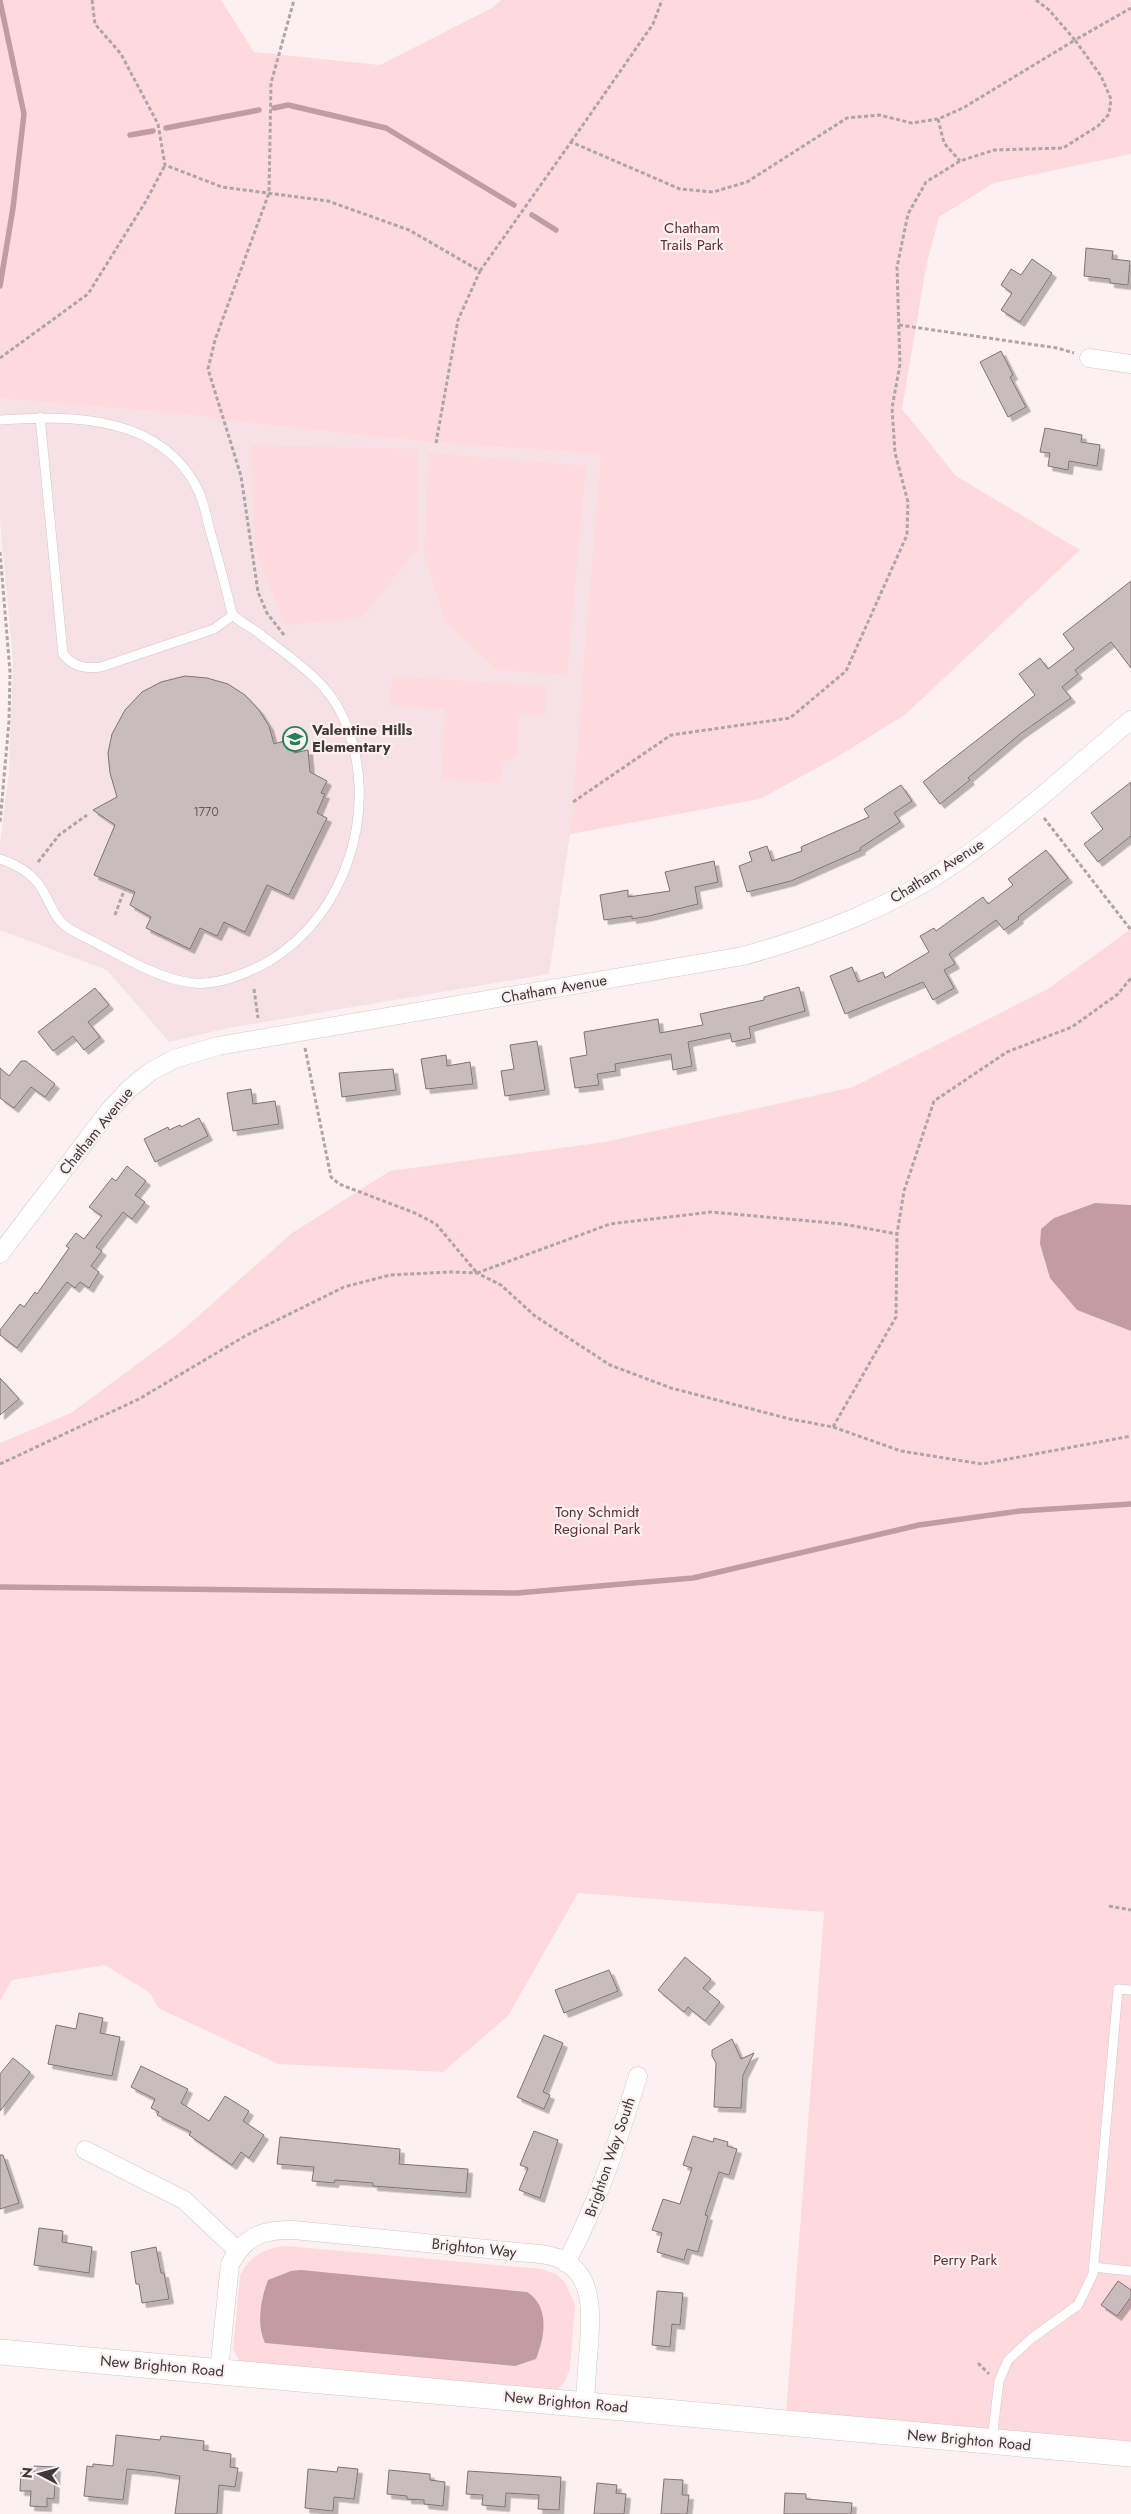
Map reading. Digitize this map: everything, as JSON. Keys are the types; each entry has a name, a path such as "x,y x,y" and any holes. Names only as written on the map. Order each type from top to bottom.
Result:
{"street":[{"path":"1089,358 1131,364"},
{"name":"Chatham Avenue","path":"0,1254 108,1112 129,1089 150,1072 174,1059 200,1050 743,956 796,941 850,920 906,893 985,842 1131,720"},
{"name":"Brighton Way South","path":"566,2263 588,2222 606,2177 638,2076"},
{"path":"85,2150 184,2200 237,2250 230,2264 219,2371"},
{"name":"Brighton Way","path":"237,2250 248,2240 277,2230 552,2256 566,2263 577,2272 586,2286 591,2303 585,2404"},
{"name":"New Brighton Road","path":"0,2352 1131,2454"}],"lane":[{"path":"0,420 40,417 111,424 139,432 172,454 183,466 200,493 234,615 329,692 342,714 353,743 359,802 354,838 344,872 326,910 301,939 271,960 222,981 196,984 158,975 62,924 52,910 42,889 29,873 12,863 0,859"},
{"path":"40,417 63,654 70,662 88,669 101,668 214,629 234,615"},
{"path":"991,2442 999,2381 1008,2360 1032,2338 1078,2305 1093,2274 1118,1989 1131,1990"},
{"path":"1093,2267 1131,2270"}],"path":[{"path":"0,358 88,294 146,201 165,165 158,124 121,54 95,24 92,0"},
{"path":"286,640 283,632 267,613 258,592 241,476 208,370 215,340 269,193 272,83 294,0"},
{"path":"436,443 458,320 480,272 653,24 662,0"},
{"path":"573,802 671,735 790,718 846,671 907,535 908,502 895,453 892,408 900,364 897,267 908,214 926,182 960,161 994,150 1063,148 1098,126 1109,114 1111,99 1101,76 1075,40 1049,10 1036,0"},
{"path":"572,142 680,189 713,192 747,182 846,118 879,115 912,123 938,119 963,108 1131,8"},
{"path":"938,119 944,143 960,161"},
{"path":"165,165 222,187 328,202 409,230 480,272"},
{"path":"900,325 1057,348 1089,358"},
{"path":"0,552 10,672 8,731 0,823"},
{"path":"1032,802 1131,930"},
{"path":"38,862 60,835 87,815"},
{"path":"115,915 125,888"},
{"path":"833,1427 896,1317 897,1234 904,1191 934,1101 1007,1052 1072,1027 1118,994 1131,978"},
{"path":"254,988 258,1018"},
{"path":"302,1032 331,1177 339,1184 416,1213 436,1224 477,1273 501,1285 535,1316 610,1365 670,1388 790,1419 833,1427 901,1451 982,1464 1131,1436"},
{"path":"0,1464 139,1399 245,1336 344,1288 390,1275 450,1272 477,1273 610,1224 711,1212 843,1224 897,1234"},
{"path":"1109,1906 1131,1910"}],"shaded area":[{"name":"Valentine Hills Elementary","path":"0,399 184,414 262,425 436,443 602,454 570,834 549,974 228,1028 169,1042 107,970 0,930 0,843 9,772 13,660 0,521"},
{"path":"1095,1203 1131,1205 1131,1331 1077,1310 1050,1278 1040,1244 1041,1229 1054,1218"},
{"path":"301,2270 527,2292 539,2305 544,2322 542,2341 536,2359 515,2366 265,2343 260,2320 263,2295 268,2280 291,2271"}],"green space":[{"name":"Chatham Trails Park","path":"0,0 221,0 254,52 380,65 492,8 501,0 1131,0 1131,154 994,183 939,217 926,267 902,409 956,476 1080,550 906,714 837,757 760,799 570,834 601,454 436,443 262,425 184,414 0,399"},
{"path":"251,445 417,449 419,547 362,618 285,625 255,550"},
{"path":"429,453 586,466 567,675 497,670 445,621 424,553"},
{"path":"392,676 546,686 545,716 519,714 517,755 502,764 500,783 442,779 445,709 389,706"},
{"name":"Tony Schmidt Regional Park","path":"1131,929 1131,2442 786,2413 824,1912 578,1893 508,2016 443,2072 278,2064 158,2008 150,1993 105,1965 12,1980 0,2001 0,1443 71,1413 178,1334 292,1233 390,1171 605,1142 853,1087 1048,989"},
{"path":"286,2246 541,2269 556,2274 565,2282 575,2305 570,2368 565,2381 558,2389 551,2391 240,2362 233,2349 240,2276 248,2263 258,2254"}],"building":[{"path":"1086,248 1113,251 1112,259 1130,261 1128,285 1110,283 1110,279 1084,276"},
{"path":"1032,259 1052,273 1020,322 1001,310 1012,293 1001,285 1011,269 1021,275"},
{"path":"1001,351 1013,375 1010,377 1026,407 1008,417 980,362"},
{"path":"1045,428 1082,435 1081,442 1100,445 1097,466 1069,461 1068,470 1048,466 1050,453 1040,452"},
{"path":"1131,581 1131,668 1111,642 1075,670 1078,674 1062,687 1071,698 1020,734 968,778 970,780 940,804 923,782 1035,695 1019,674 1040,658 1048,669 1074,649 1063,634"},
{"path":"185,676 207,678 228,684 245,695 259,710 269,726 274,744 287,740 287,749 295,747 294,753 308,750 310,772 327,781 321,793 325,794 317,813 327,818 289,895 267,885 245,932 224,922 217,936 200,928 190,949 146,928 151,917 130,905 135,892 94,875 115,825 93,810 117,797 110,773 108,753 112,734 125,710 142,692 161,682"},
{"path":"1131,782 1131,836 1098,862 1084,844 1103,829 1091,813"},
{"path":"901,785 912,801 894,813 900,822 860,848 861,850 791,881 747,892 739,866 752,861 749,852 767,846 772,861 802,851 801,847 869,817 864,809"},
{"path":"1046,850 1068,878 1004,930 996,920 949,954 955,964 944,970 954,988 933,1000 923,982 845,1014 830,976 852,967 858,982 883,972 885,978 929,952 920,936 934,928 936,931 983,897 988,904 1013,885 1008,879"},
{"path":"714,861 718,882 695,887 698,904 632,919 632,916 604,920 600,895 628,890 628,897 670,891 665,872"},
{"path":"799,987 805,1011 749,1027 751,1038 732,1042 730,1033 688,1042 692,1066 673,1070 671,1054 615,1064 616,1071 597,1074 599,1085 575,1088 570,1058 587,1055 584,1032 658,1019 660,1033 703,1025 700,1014 764,1000 764,997"},
{"path":"95,988 109,1005 88,1022 100,1037 84,1050 73,1036 53,1051 38,1032"},
{"path":"537,1041 545,1090 505,1096 501,1071 514,1069 510,1045"},
{"path":"446,1055 447,1066 470,1062 473,1084 426,1089 421,1059"},
{"path":"21,1061 26,1061 55,1084 45,1097 31,1087 14,1108 0,1098 0,1068 9,1076"},
{"path":"393,1069 396,1090 342,1097 339,1073"},
{"path":"251,1089 253,1104 275,1101 279,1124 233,1131 227,1093"},
{"path":"199,1118 208,1136 155,1162 144,1139 168,1127 169,1130 180,1125 181,1127"},
{"path":"127,1166 146,1181 135,1195 145,1202 132,1219 123,1212 96,1247 102,1251 91,1266 99,1272 89,1288 80,1282 75,1288 67,1282 17,1348 0,1335 0,1330 20,1304 24,1307 35,1292 37,1294 69,1248 66,1246 76,1233 84,1239 102,1216 89,1207 112,1178 116,1181"},
{"path":"0,1378 19,1399 0,1415"},
{"path":"685,1957 711,1979 703,1988 720,2002 705,2021 688,2007 684,2012 658,1990"},
{"path":"609,1970 618,1991 564,2013 555,1990"},
{"path":"79,2013 103,2018 100,2033 120,2037 112,2076 48,2064 56,2025 76,2029"},
{"path":"544,2035 563,2043 543,2092 550,2095 544,2109 517,2097"},
{"path":"732,2039 741,2059 754,2053 743,2075 741,2108 714,2107 716,2063 712,2056 712,2050"},
{"path":"13,2058 30,2072 0,2111 0,2074"},
{"path":"141,2066 188,2089 181,2103 209,2121 225,2096 249,2111 243,2121 264,2135 249,2158 241,2152 232,2165 189,2135 191,2132 157,2115 159,2112 151,2108 155,2099 131,2087"},
{"path":"534,2131 558,2140 540,2198 519,2190 528,2168 520,2165"},
{"path":"693,2136 713,2142 714,2138 728,2142 727,2146 737,2149 729,2175 719,2172 705,2215 708,2216 698,2252 687,2249 684,2260 657,2252 662,2233 652,2230 663,2199 680,2204 692,2168 683,2165"},
{"path":"280,2137 400,2149 399,2164 468,2169 466,2193 373,2186 373,2183 335,2180 334,2183 312,2181 314,2167 277,2164"},
{"path":"0,2155 3,2155 19,2203 0,2209"},
{"path":"39,2228 63,2231 62,2242 92,2247 89,2273 34,2265"},
{"path":"156,2247 169,2299 142,2303 139,2284 136,2284 131,2252"},
{"path":"1118,2281 1131,2290 1131,2297 1117,2316 1101,2305"},
{"path":"657,2291 683,2293 680,2325 672,2324 670,2347 652,2345"},
{"path":"116,2435 160,2440 161,2436 204,2441 203,2450 231,2454 230,2467 238,2468 235,2487 219,2485 217,2514 175,2514 180,2476 156,2472 127,2469 123,2500 84,2496 87,2466 93,2467 93,2464 113,2466"},
{"path":"34,2466 56,2467 54,2499 47,2498 47,2507 30,2506 31,2491 20,2491 21,2471 34,2472"},
{"path":"338,2467 358,2469 354,2499 334,2497 333,2511 305,2508 308,2469 337,2472"},
{"path":"389,2470 430,2474 430,2480 445,2482 443,2506 424,2504 424,2500 407,2499 407,2496 387,2494"},
{"path":"468,2471 561,2477 559,2510 538,2509 539,2495 506,2493 505,2507 482,2505 483,2495 466,2494"},
{"path":"664,2479 683,2480 682,2495 689,2495 687,2514 661,2514"},
{"path":"597,2483 617,2485 616,2493 626,2494 624,2514 594,2514"},
{"path":"785,2493 806,2494 806,2499 852,2503 851,2514 784,2514"}],"waterway":[{"path":"0,1 24,114 13,208 0,286"},
{"path":"274,108 288,105 386,128 514,205"},
{"path":"166,128 259,110"},
{"path":"130,135 153,131"},
{"path":"532,215 556,230"},
{"path":"0,1587 517,1593 693,1578 919,1525 1020,1511 1131,1504"}],"place":[{"name":"Valentine Hills Elementary","path":"295,739"}],"park label":[{"name":"Perry Park","path":"965,2260"}]}
